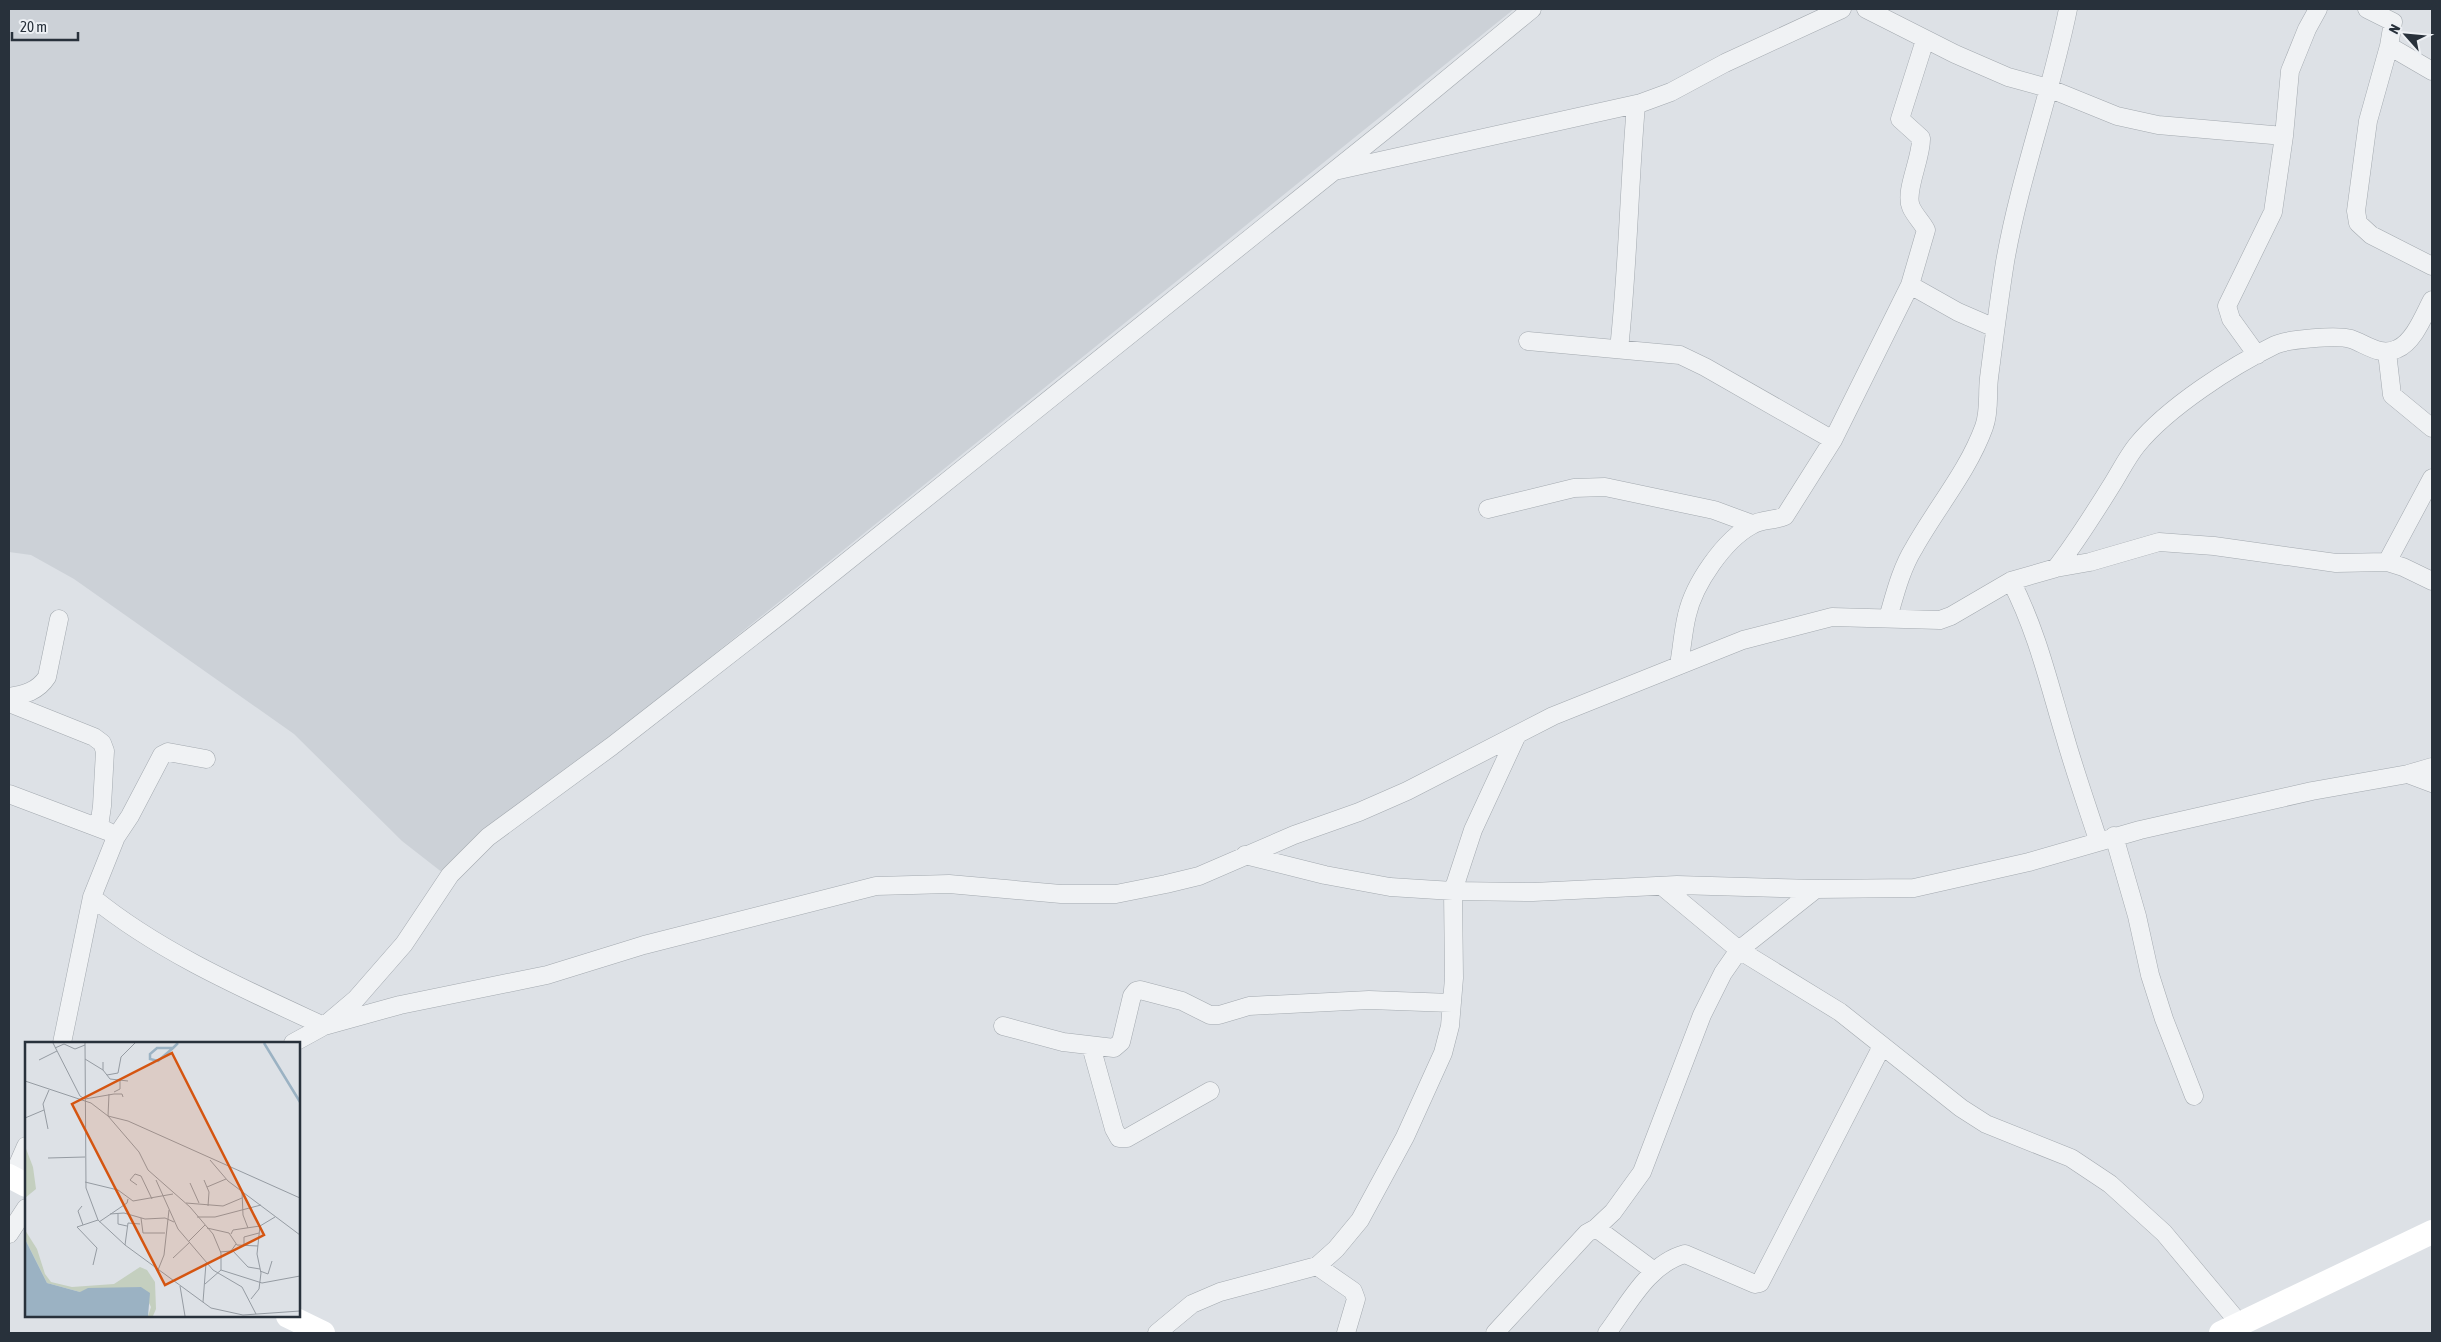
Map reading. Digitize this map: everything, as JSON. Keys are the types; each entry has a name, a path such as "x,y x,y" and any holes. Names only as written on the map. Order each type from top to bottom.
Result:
{"main road":[{"path":"2230,1329 2432,1232"},
{"path":"290,1317 322,1333"}],"street":[{"path":"295,1042 324,1026 356,999 398,951 450,875 488,837 612,746 784,612 1333,172 1532,9"},
{"path":"1333,172 1636,105 1671,92 1726,62 1842,9"},
{"path":"1866,9 1925,40 2008,77 2048,88 2136,122 2284,136"},
{"path":"1888,618 1907,561 1956,483 1984,426 1988,412 1988,388 1995,328 2017,202 2068,9"},
{"path":"2257,355 2231,319 2226,306 2273,212 2292,64 2318,9"},
{"path":"2367,9 2393,22 2389,46 2368,121 2356,211 2358,223 2371,235 2432,266"},
{"path":"1679,665 1687,614 1696,590 1718,556 1737,535 1752,524 1777,520 1785,516 1833,440 1910,285 1926,230 1911,207 1909,198 1921,148 1921,138 1900,119 1925,40"},
{"path":"2389,46 2432,72"},
{"path":"1619,349 1625,295 1629,181 1636,105"},
{"path":"1910,285 1958,312 1995,328"},
{"path":"2056,568 2075,544 2136,446 2148,433 2187,400 2229,370 2278,344 2345,338 2377,351 2387,352 2398,349 2410,338 2432,300"},
{"path":"1528,341 1680,356 1705,367 1833,440"},
{"path":"2387,352 2392,395 2432,428"},
{"path":"2387,562 2432,478"},
{"path":"1488,509 1574,488 1605,488 1714,510 1752,524"},
{"path":"92,897 118,919 145,936 231,983 324,1026 400,1005 547,975 644,945 876,886 949,884 1061,894 1116,894 1199,876 1246,855 1407,791 1597,697 1743,640 1832,617 1940,620 1951,616 2011,581 2056,568 2090,562 2160,542 2214,546 2336,563 2387,562 2403,567 2432,581"},
{"path":"2011,581 2025,608 2040,648 2106,838 2156,993 2194,1096"},
{"path":"9,697 22,695 33,690 47,677 59,620"},
{"path":"9,703 94,737 102,743 105,751 102,806 98,827"},
{"path":"1157,1333 1192,1304 1220,1292 1317,1266 1336,1249 1360,1220 1383,1181 1443,1054 1450,1026 1452,1003 1453,891 1473,830 1518,735"},
{"path":"62,1042 92,897 116,836 130,816 162,755 168,752 206,759"},
{"path":"1246,855 1325,875 1390,887 1453,891 1533,892 1662,886 1887,890 1939,884 2029,862 2106,838 2312,791 2408,774 2432,767"},
{"path":"2408,774 2432,784"},
{"path":"9,794 98,827 116,836"},
{"path":"1662,886 1739,950 1840,1012 1962,1108 1986,1124 2071,1158 2110,1184 2164,1233 2230,1329"},
{"path":"1495,1333 1582,1238 1613,1212 1642,1172 1702,1015 1723,973 1739,950 1816,889"},
{"path":"1004,1026 1063,1042 1114,1048 1121,1042 1132,996 1136,991 1140,990 1182,1001 1210,1015 1219,1015 1249,1006 1369,1000 1452,1003"},
{"path":"1091,1046 1114,1129 1119,1138 1127,1138 1210,1092"},
{"path":"1606,1333 1654,1271 1674,1257 1685,1254 1755,1284 1760,1283 1882,1046"},
{"path":"15,1182 25,1149"},
{"path":"9,1234 25,1210"},
{"path":"1596,1228 1654,1271"},
{"path":"1317,1266 1352,1291 1356,1299 1346,1333"}],"shaded area":[{"path":"9,9 1514,9 443,873 402,841 294,734 74,579 31,555 9,552"}]}
